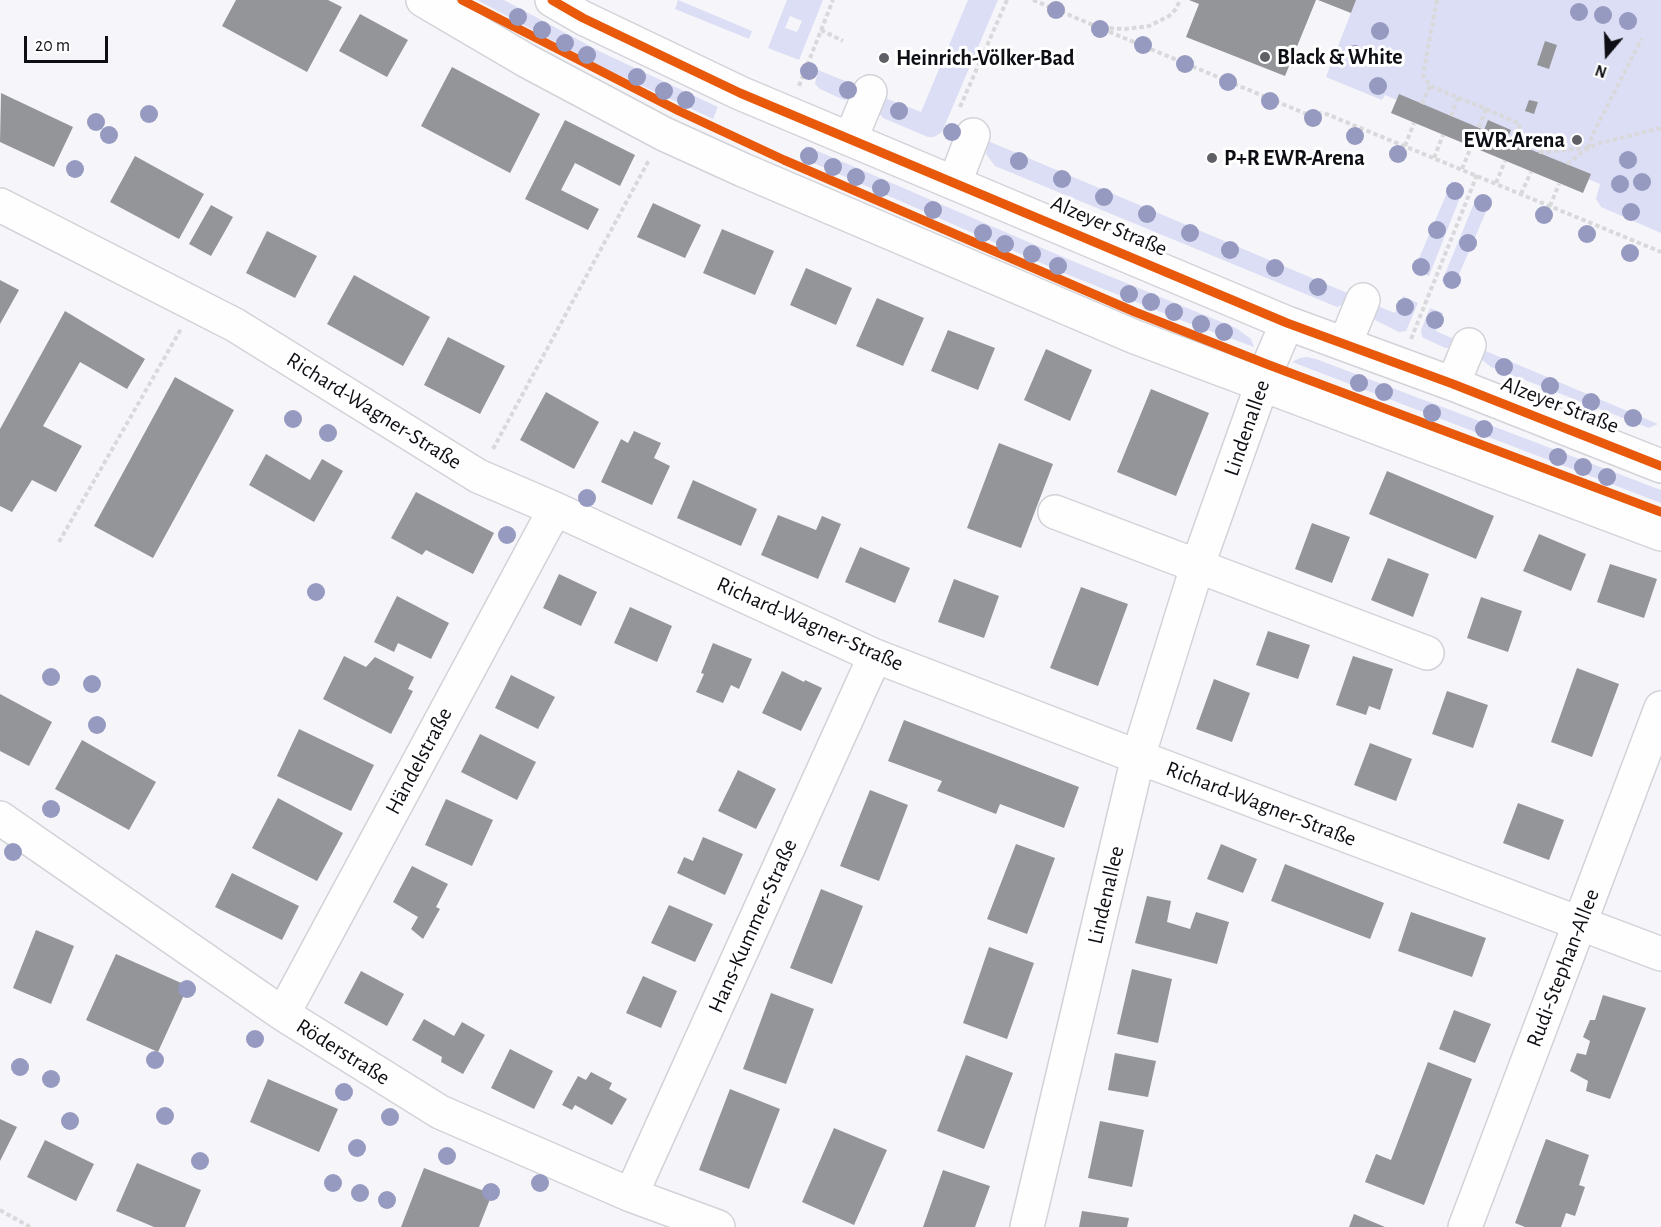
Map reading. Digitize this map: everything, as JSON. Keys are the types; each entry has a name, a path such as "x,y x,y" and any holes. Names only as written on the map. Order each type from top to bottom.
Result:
{"street":[{"path":"423,0 527,61 664,134 743,170 1135,337 1263,383 1661,534"},
{"name":"Alzeyer Straße","path":"552,0 583,18 788,113 1287,323 1659,460"},
{"path":"851,138 870,92"},
{"path":"955,182 967,122"},
{"name":"Richard-Wagner-Straße","path":"0,205 235,325 478,476 555,508 875,656 1138,758 1661,954"},
{"path":"1345,344 1363,300"},
{"name":"Lindenallee","path":"1028,1227 1138,758 1197,567 1287,323"},
{"path":"1453,384 1469,345"},
{"name":"Händelstraße","path":"283,1014 555,508"},
{"path":"1055,512 1427,653"},
{"name":"Hans-Kummer-Straße","path":"631,1195 875,656"},
{"name":"Rudi-Stephan-Allee","path":"1465,1227 1661,708"},
{"name":"Röderstraße","path":"0,818 283,1014 440,1112 631,1195 718,1227"}],"path":[{"path":"788,113 833,0"},
{"path":"967,122 1006,0"},
{"path":"1033,0 1309,115 1324,113 1661,252"},
{"path":"1098,27 1125,29 1149,26 1169,16 1176,9 1180,0"},
{"path":"1437,0 1423,75 1430,87 1520,124 1513,142"},
{"path":"821,30 843,41"},
{"path":"1567,164 1588,148 1642,38"},
{"path":"1422,104 1430,87"},
{"path":"1450,116 1458,98"},
{"path":"1479,127 1486,109"},
{"path":"1405,146 1414,123"},
{"path":"1539,153 1588,148 1661,128"},
{"path":"478,476 664,134"},
{"path":"1434,158 1443,135"},
{"path":"1462,169 1471,147"},
{"path":"1496,183 1505,161"},
{"path":"1521,194 1531,172"},
{"path":"1401,365 1477,175"},
{"path":"1550,206 1559,183"},
{"path":"59,542 195,304"},
{"path":"0,1210 30,1227"}],"shaded area":[{"path":"477,0 504,0 603,53 718,107 713,119 602,67"},
{"path":"678,0 752,31 749,39 675,9"},
{"path":"787,0 823,0 799,60 768,48","holes":["790,16 802,21 797,32 785,28"]},
{"path":"968,0 998,0 942,132 934,137 928,137 883,118 879,113 880,96 921,112"},
{"name":"EWR-Arena","path":"1356,0 1661,0 1661,233 1601,207 1596,199 1600,184 1385,95 1382,100 1326,77"},
{"path":"818,70 860,87 851,99 844,100 820,89 815,84"},
{"path":"988,141 1352,295 1344,304 1337,307 995,166 986,154"},
{"path":"806,146 1070,260 1236,328 1251,339 1254,347 1064,273 800,157"},
{"path":"1452,181 1460,188 1461,195 1429,276 1414,270"},
{"path":"1483,196 1492,198 1454,286 1442,281 1475,201"},
{"path":"1403,296 1418,303 1406,331 1399,332 1373,319 1375,305 1395,313"},
{"path":"1430,308 1443,313 1436,331 1456,340 1455,344 1448,348 1422,337 1421,330"},
{"path":"1481,349 1658,424 1649,428 1491,367 1482,360"},
{"path":"1307,357 1661,490 1661,503 1292,362"}],"building":[{"path":"236,0 328,0 342,7 307,72 222,26"},
{"name":"Black & White","path":"1189,0 1316,0 1285,76 1186,37 1199,4"},
{"name":"Black & White","path":"1318,0 1356,0 1351,13"},
{"path":"360,14 408,40 387,77 339,51"},
{"path":"1545,41 1557,45 1549,69 1537,65"},
{"path":"452,67 540,114 510,173 421,126"},
{"path":"1,93 73,127 54,167 0,142"},
{"path":"1399,94 1484,130 1488,120 1511,130 1507,140 1591,174 1583,193 1391,113"},
{"path":"1529,100 1538,102 1534,114 1525,111"},
{"path":"565,120 635,155 620,186 575,163 561,190 599,209 588,230 525,199"},
{"path":"135,156 204,194 179,239 110,202"},
{"path":"653,203 701,225 685,258 637,237"},
{"path":"211,205 233,217 211,256 189,244"},
{"path":"722,229 774,251 755,295 703,273"},
{"path":"267,231 317,256 295,298 246,273"},
{"path":"806,268 852,288 836,325 790,305"},
{"path":"354,275 430,317 403,366 327,324"},
{"path":"0,280 19,290 0,324"},
{"path":"877,298 924,318 903,366 856,346"},
{"path":"65,311 145,359 127,389 80,362 43,426 82,446 56,492 32,480 12,512 0,506 0,429"},
{"path":"948,330 995,348 978,390 931,371"},
{"path":"448,337 505,366 480,414 424,385"},
{"path":"1046,349 1092,370 1070,421 1024,400"},
{"path":"175,377 234,410 153,558 94,526"},
{"path":"1151,389 1209,413 1176,496 1117,472"},
{"path":"546,392 599,422 574,469 520,440"},
{"path":"634,431 661,443 654,458 670,466 652,505 601,482 621,439 628,443"},
{"path":"999,443 1053,464 1021,548 967,528"},
{"path":"266,454 310,480 322,459 343,471 314,522 249,485"},
{"path":"1387,471 1494,516 1476,559 1369,514"},
{"path":"693,480 757,509 741,546 677,518"},
{"path":"416,492 494,533 473,574 426,550 422,555 391,538"},
{"path":"778,515 816,530 822,516 841,524 818,579 761,555"},
{"path":"1312,523 1350,537 1332,583 1295,569"},
{"path":"1539,534 1586,554 1571,591 1523,571"},
{"path":"860,547 910,568 895,603 845,582"},
{"path":"1388,558 1429,574 1413,617 1371,600"},
{"path":"1610,564 1657,579 1644,618 1597,602"},
{"path":"559,574 597,592 581,626 543,608"},
{"path":"954,579 999,596 984,638 938,622"},
{"path":"1081,587 1128,604 1098,686 1050,668"},
{"path":"397,596 449,623 431,659 398,643 394,652 374,642"},
{"path":"1481,597 1522,611 1508,652 1467,638"},
{"path":"630,607 672,626 657,662 614,643"},
{"path":"1268,631 1310,645 1298,679 1256,665"},
{"path":"713,643 752,659 739,689 731,685 723,703 696,692"},
{"path":"344,656 366,667 375,657 414,677 408,689 413,691 391,734 323,699"},
{"path":"1353,656 1393,669 1380,710 1369,706 1366,715 1336,705"},
{"path":"1577,668 1619,684 1592,757 1551,742"},
{"path":"782,671 822,688 801,731 762,713"},
{"path":"511,675 555,697 538,729 495,708"},
{"path":"1214,679 1250,693 1232,742 1196,729"},
{"path":"1447,691 1488,705 1473,748 1432,734"},
{"path":"0,694 52,722 29,766 0,751"},
{"path":"904,720 1079,787 1064,828 1000,804 996,814 937,791 942,781 888,761"},
{"path":"299,729 374,765 351,811 277,776"},
{"path":"480,734 536,762 517,800 461,772"},
{"path":"82,740 156,782 129,830 55,789"},
{"path":"1370,743 1412,759 1396,801 1354,785"},
{"path":"738,770 776,789 756,829 718,811"},
{"path":"870,790 908,805 879,881 840,866"},
{"path":"278,798 343,833 317,881 252,848"},
{"path":"446,799 493,820 472,866 425,845"},
{"path":"1518,803 1564,820 1549,860 1503,843"},
{"path":"703,837 743,854 725,895 677,873 684,857 693,861"},
{"path":"1016,844 1055,858 1027,934 987,919"},
{"path":"1221,844 1257,859 1243,893 1207,879"},
{"path":"1285,864 1384,903 1370,939 1271,901"},
{"path":"412,866 448,884 436,907 440,909 423,939 411,929 418,917 393,902"},
{"path":"232,873 299,906 282,940 215,907"},
{"path":"821,889 863,906 832,984 790,968"},
{"path":"1147,896 1171,901 1167,922 1190,929 1196,912 1229,922 1217,964 1135,943"},
{"path":"669,905 713,924 695,962 651,943"},
{"path":"1411,912 1486,938 1472,977 1398,951"},
{"path":"36,930 74,946 51,1004 13,988"},
{"path":"989,947 1034,963 1007,1039 963,1023"},
{"path":"116,954 188,986 158,1052 86,1020"},
{"path":"1132,969 1172,979 1158,1043 1117,1034"},
{"path":"361,971 404,994 387,1026 344,1003"},
{"path":"643,976 677,991 661,1028 626,1013"},
{"path":"771,993 814,1009 786,1084 743,1069"},
{"path":"1603,995 1646,1008 1610,1099 1586,1091 1588,1081 1570,1071 1577,1053 1586,1055 1590,1041 1583,1037 1590,1020 1595,1020"},
{"path":"1454,1010 1491,1024 1475,1063 1439,1049"},
{"path":"424,1019 454,1036 462,1022 485,1035 463,1074 441,1062 442,1057 412,1040"},
{"path":"510,1049 553,1071 534,1109 491,1088"},
{"path":"1115,1053 1156,1061 1148,1097 1108,1090"},
{"path":"966,1055 1013,1073 984,1149 937,1131"},
{"path":"1428,1062 1472,1079 1424,1205 1365,1182 1376,1154 1391,1160"},
{"path":"591,1072 612,1083 609,1089 627,1099 612,1125 575,1105 572,1110 562,1105 578,1076 586,1080"},
{"path":"268,1079 338,1109 319,1152 250,1122"},
{"path":"730,1089 780,1109 749,1189 699,1170"},
{"path":"0,1119 17,1127 0,1161"},
{"path":"1100,1121 1144,1130 1132,1187 1088,1178"},
{"path":"834,1128 887,1150 854,1225 802,1202"},
{"path":"1546,1139 1589,1155 1579,1185 1585,1187 1575,1216 1566,1213 1561,1227 1525,1227 1515,1223"},
{"path":"45,1140 94,1164 76,1201 27,1177"},
{"path":"137,1163 201,1190 185,1227 154,1227 116,1211"},
{"path":"424,1168 492,1194 479,1227 401,1227"},
{"path":"943,1170 990,1186 975,1227 923,1227"},
{"path":"1082,1211 1129,1218 1127,1227 1079,1227"},
{"path":"1354,1214 1385,1227 1349,1227"}],"cycle path":[{"path":"462,0 679,111 784,160 1135,312 1269,365 1661,512"},
{"path":"552,0 583,18 740,93 1287,323 1453,384 1661,466"}],"place":[{"name":"Black & White","path":"1265,57"},
{"name":"Heinrich-Völker-Bad","path":"884,58"},
{"name":"EWR-Arena","path":"1577,140"},
{"name":"P+R EWR-Arena","path":"1212,158"}]}
